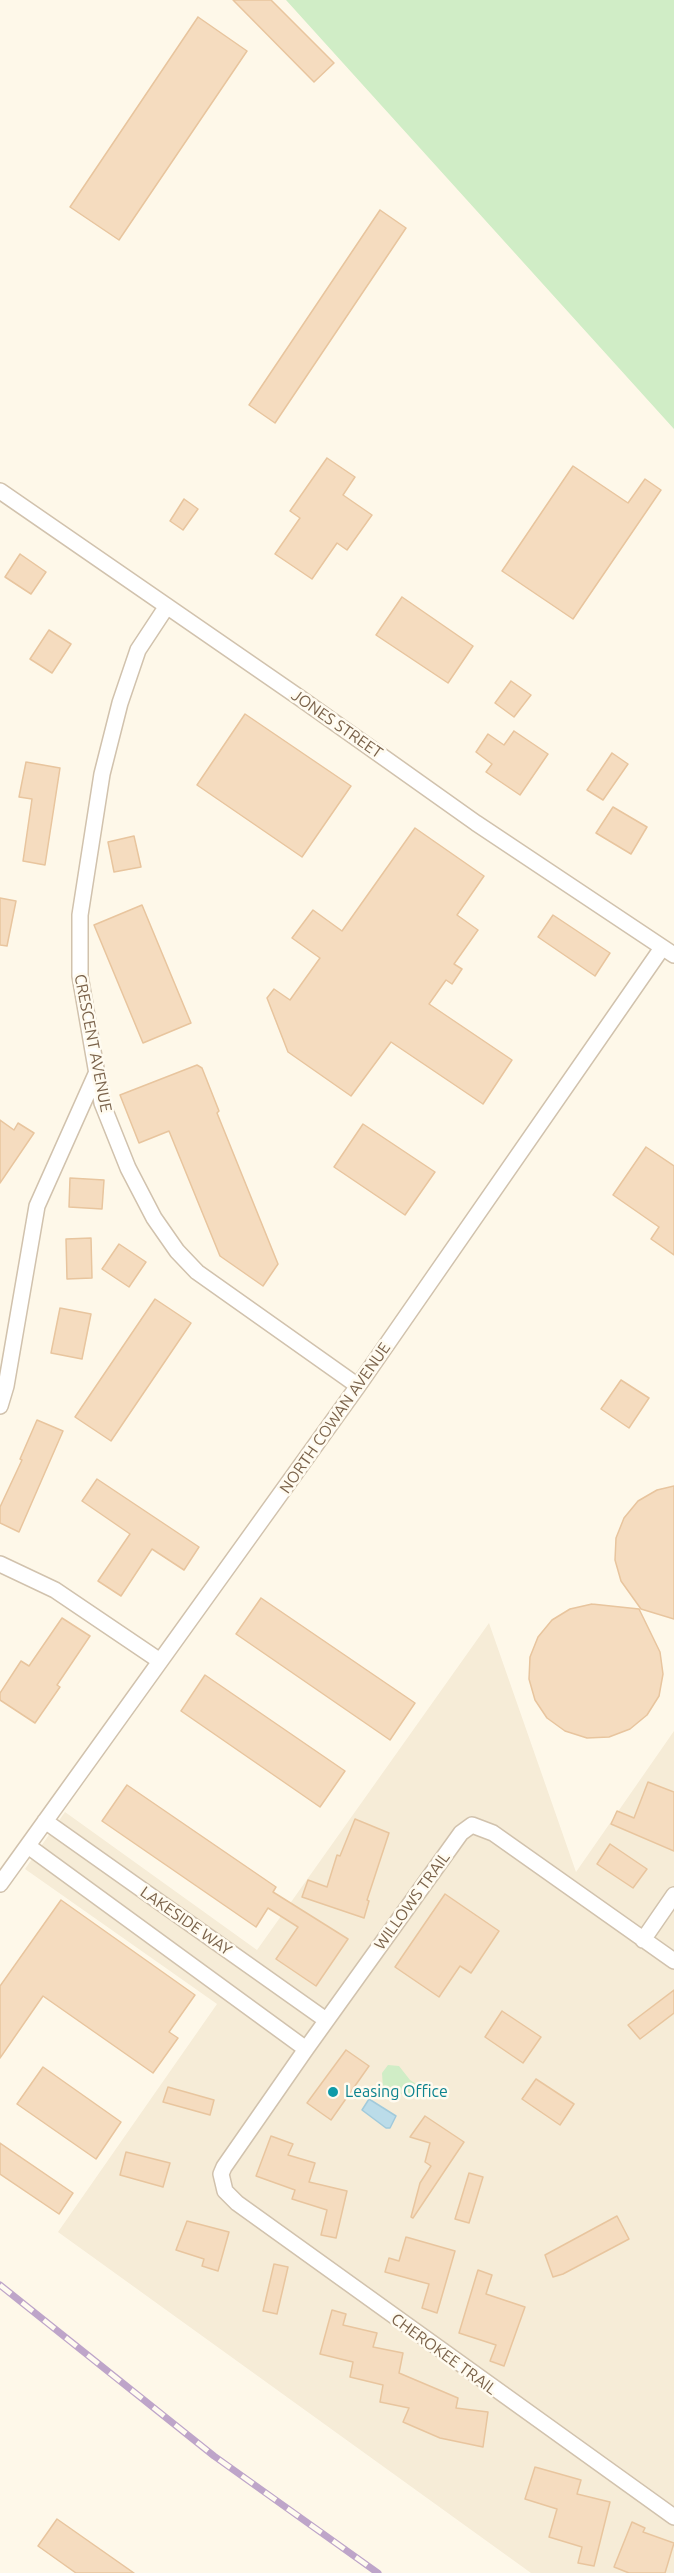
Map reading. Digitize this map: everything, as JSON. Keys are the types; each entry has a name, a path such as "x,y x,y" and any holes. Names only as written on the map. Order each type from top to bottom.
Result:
{"street":[{"name":"JONES STREET","path":"0,491 476,823 668,952"},
{"name":"CRESCENT AVENUE","path":"167,606 138,650 124,686 102,774 81,905 78,940 80,976 96,1074 110,1127 128,1168 154,1218 177,1251 197,1272 358,1386"},
{"name":"NORTH COWAN AVENUE","path":"0,1884 668,952"},
{"path":"0,1406 6,1386 36,1206 96,1074"},
{"path":"0,1564 54,1590 160,1661"},
{"name":"LAKESIDE WAY","path":"45,1821 326,2020"},
{"name":"WILLOWS TRAIL","path":"222,2183 224,2167 326,2020 461,1833 472,1825 493,1833 674,1961"},
{"name":"LAKESIDE WAY","path":"28,1846 306,2049"},
{"path":"643,1940 674,1895"},
{"name":"CHEROKEE TRAIL","path":"222,2183 225,2191 237,2203 674,2517"}],"shaded area":[{"path":"489,1623 576,1872 674,1731 674,2573 531,2573 58,2232 217,2004 25,1869 65,1812 257,1950"}],"green space":[{"path":"286,0 674,0 674,429"},
{"path":"388,2065 399,2066 410,2080 421,2087 417,2096 388,2092 383,2088 382,2073"}],"water":[{"path":"369,2099 396,2116 390,2128 386,2128 362,2110"}],"building":[{"path":"233,0 271,0 334,63 314,82"},
{"path":"198,17 247,51 119,240 70,207"},
{"path":"380,210 406,228 275,423 249,405"},
{"path":"327,458 355,477 343,495 372,515 347,550 337,543 312,579 275,554 300,518 290,511"},
{"path":"573,466 628,503 645,479 661,490 573,619 502,571"},
{"path":"184,499 198,509 183,530 170,521"},
{"path":"20,554 46,572 31,594 5,577"},
{"path":"402,597 473,646 448,683 376,635"},
{"path":"49,630 71,644 52,673 30,659"},
{"path":"511,681 531,695 514,717 495,703"},
{"path":"245,714 351,786 302,857 197,785"},
{"path":"514,731 548,754 520,795 486,772 492,764 476,752 488,734 504,745"},
{"path":"612,753 628,764 603,800 587,790"},
{"path":"26,762 60,768 45,865 23,861 32,799 19,797"},
{"path":"613,807 647,827 631,854 596,833"},
{"path":"415,828 484,876 457,915 478,930 454,964 462,969 452,984 446,980 429,1004 512,1060 483,1104 391,1042 351,1096 288,1052 267,998 274,989 290,1000 320,958 292,938 313,910 342,931"},
{"path":"134,836 141,867 114,872 108,842"},
{"path":"0,898 16,901 7,946 0,945"},
{"path":"142,905 191,1023 143,1043 94,925"},
{"path":"553,915 610,953 595,976 538,937"},
{"path":"197,1065 202,1068 219,1111 217,1113 278,1264 263,1286 220,1256 169,1131 139,1143 120,1095"},
{"path":"0,1120 14,1130 18,1123 34,1133 0,1183"},
{"path":"363,1124 435,1172 405,1215 334,1167"},
{"path":"646,1147 674,1166 674,1255 651,1239 659,1227 613,1195"},
{"path":"70,1178 104,1180 102,1209 69,1207"},
{"path":"91,1238 92,1278 67,1279 66,1239"},
{"path":"119,1244 146,1262 129,1287 102,1269"},
{"path":"155,1299 191,1323 111,1441 75,1417"},
{"path":"60,1308 91,1314 82,1359 51,1353"},
{"path":"621,1380 649,1398 629,1428 601,1409"},
{"path":"37,1420 63,1431 19,1532 0,1523 0,1507 22,1460 20,1459"},
{"path":"97,1479 199,1547 184,1570 152,1549 121,1596 98,1581 130,1534 82,1501"},
{"path":"674,1486 674,1619 641,1609 621,1581 615,1560 616,1538 624,1518 638,1501 657,1490"},
{"path":"261,1598 415,1703 390,1740 236,1634"},
{"path":"592,1604 639,1609 660,1652 663,1674 659,1696 647,1715 630,1729 609,1737 587,1738 565,1731 547,1718 535,1700 529,1679 530,1657 538,1637 552,1620 570,1609"},
{"path":"62,1618 90,1636 57,1685 60,1687 35,1723 0,1700 0,1693 21,1661 29,1666"},
{"path":"205,1675 345,1771 320,1807 181,1711"},
{"path":"648,1782 674,1792 674,1851 611,1824 617,1811 634,1818"},
{"path":"127,1785 276,1887 273,1892 348,1939 316,1986 276,1959 298,1927 268,1908 256,1927 102,1821"},
{"path":"355,1819 389,1833 367,1900 369,1901 364,1918 302,1897 308,1880 327,1887 337,1855 340,1856"},
{"path":"610,1844 647,1869 633,1888 597,1864"},
{"path":"445,1894 499,1931 471,1973 460,1966 439,1997 395,1967"},
{"path":"61,1900 195,1995 169,2032 178,2038 153,2073 43,1996 0,2058 0,1986"},
{"path":"674,1990 674,2013 640,2039 628,2025"},
{"path":"502,2011 541,2037 523,2063 485,2037"},
{"name":"Leasing Office","path":"346,2050 369,2066 331,2120 307,2103"},
{"path":"43,2067 121,2122 96,2159 17,2104"},
{"path":"536,2079 574,2104 560,2125 522,2099"},
{"path":"168,2087 214,2100 210,2115 163,2102"},
{"path":"425,2116 464,2142 413,2218 411,2217 420,2183 431,2166 425,2162 430,2143 410,2137"},
{"path":"271,2136 293,2144 288,2155 315,2163 309,2182 347,2191 336,2238 321,2235 327,2210 292,2199 295,2190 256,2176"},
{"path":"0,2143 73,2193 59,2214 0,2174"},
{"path":"126,2152 170,2163 163,2187 120,2175"},
{"path":"469,2173 483,2177 469,2223 455,2219"},
{"path":"617,2216 629,2239 553,2277 545,2255"},
{"path":"187,2221 229,2232 218,2271 202,2266 204,2259 176,2250"},
{"path":"406,2237 455,2251 437,2313 422,2308 429,2284 385,2272 389,2258 399,2261"},
{"path":"274,2264 288,2267 277,2314 263,2311"},
{"path":"478,2270 492,2275 486,2294 525,2307 504,2366 490,2361 496,2345 459,2333"},
{"path":"332,2310 346,2314 343,2325 377,2333 373,2347 403,2353 399,2373 458,2398 456,2408 488,2412 483,2447 440,2438 403,2422 409,2408 380,2402 383,2385 350,2377 353,2362 320,2354"},
{"path":"535,2467 581,2480 577,2494 610,2502 594,2566 578,2563 582,2547 549,2537 557,2509 525,2499"},
{"path":"57,2519 134,2573 76,2573 38,2546"},
{"path":"632,2522 645,2528 643,2532 674,2543 665,2573 629,2573 614,2567"}],"railway":[{"path":"0,2285 214,2456 378,2573"}],"place":[{"name":"Leasing Office","path":"333,2092"}]}
